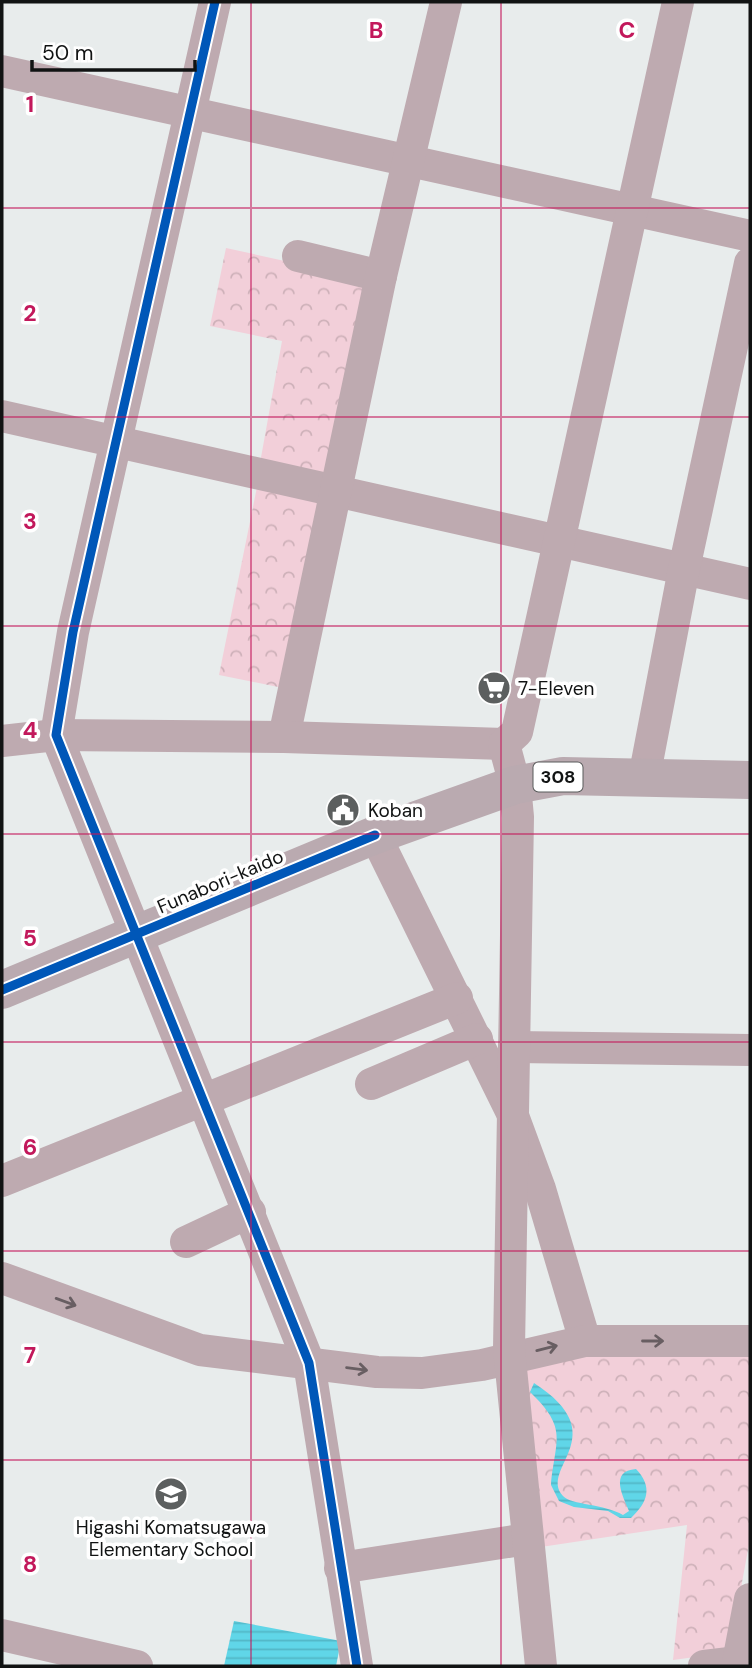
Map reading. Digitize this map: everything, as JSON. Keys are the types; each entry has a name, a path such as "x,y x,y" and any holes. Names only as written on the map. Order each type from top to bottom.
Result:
{"main road":[{"name":"Funabori-kaido","path":"2,990 375,835 515,785 563,776 750,780"}],"street":[{"path":"215,2 73,632 56,735 309,1363 356,1666"},
{"path":"284,737 381,276 446,2"},
{"path":"2,741 56,735 284,737 504,744 517,732 678,2"},
{"path":"2,71 750,236"},
{"path":"298,256 381,276"},
{"path":"644,778 684,569 750,263"},
{"path":"2,416 750,584"},
{"path":"504,744 515,785 518,817 510,1357 541,1666"},
{"path":"375,835 512,1113 540,1189 585,1341"},
{"path":"2,1181 457,998"},
{"path":"371,1084 477,1040"},
{"path":"514,1047 750,1050"},
{"path":"186,1242 250,1212"},
{"path":"2,1278 200,1349 377,1372 422,1373 482,1365 585,1341 750,1341"},
{"path":"340,1568 527,1539"},
{"path":"704,1666 740,1664 750,1599"},
{"path":"2,1635 70,1659 136,1666"}],"green space":[{"path":"226,248 371,280 327,476 260,463 282,341 210,326"},
{"path":"258,482 326,495 283,688 219,675"},
{"path":"580,1350 750,1355 750,1539 731,1642 725,1653 673,1660 687,1525 541,1547 523,1363"}],"water":[{"path":"534,1383 558,1402 570,1419 573,1435 559,1474 558,1485 563,1496 623,1515 629,1511 621,1492 620,1479 623,1474 636,1469 645,1482 646,1494 645,1500 631,1518 620,1518 608,1511 574,1507 559,1501 551,1485 557,1436 555,1426 530,1392"},
{"path":"234,1621 341,1641 336,1666 224,1666"}],"cycle path":[{"path":"215,2 73,632 56,735 309,1363 357,1666"},
{"path":"2,990 375,835"}],"place":[{"name":"7-Eleven","path":"494,688"},
{"name":"Koban","path":"343,810"},
{"name":"Higashi Komatsugawa Elementary School","path":"171,1494"}]}
